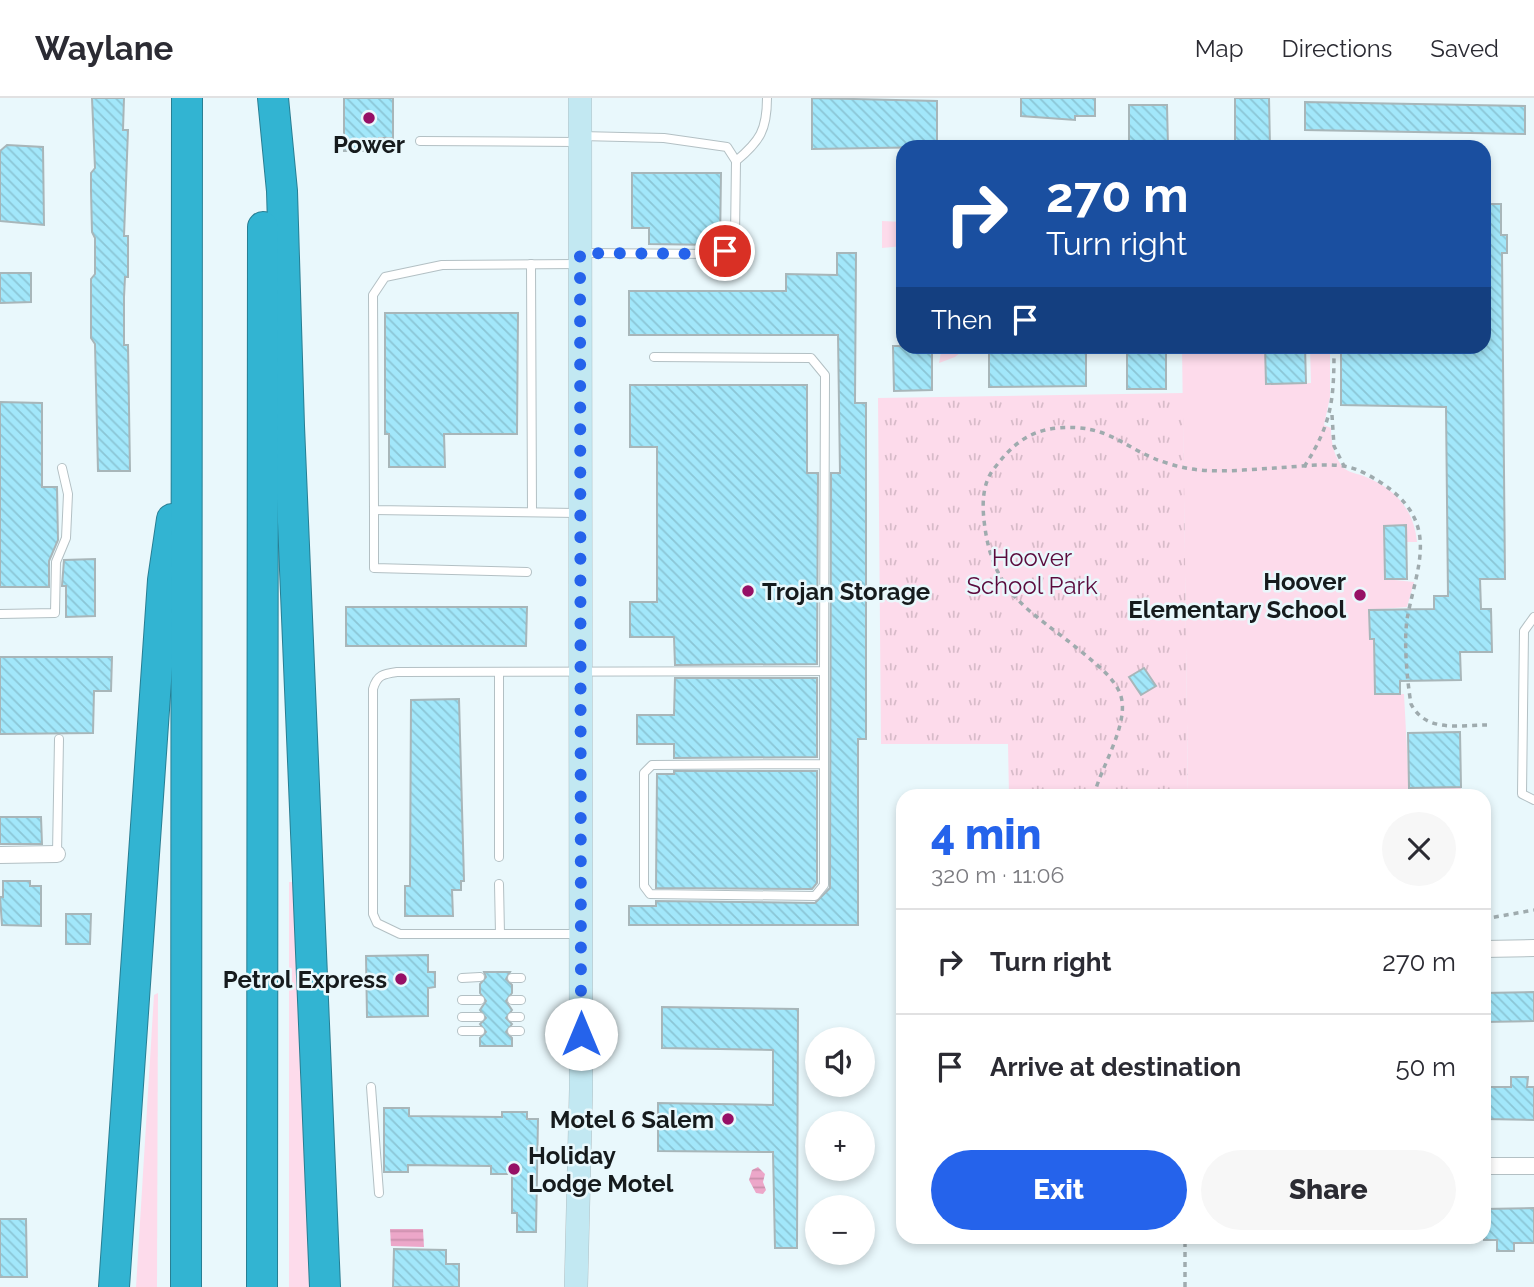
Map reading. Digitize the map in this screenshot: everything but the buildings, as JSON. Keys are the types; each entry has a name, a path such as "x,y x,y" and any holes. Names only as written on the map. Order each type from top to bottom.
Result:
{"highway":[{"path":"186,1287 187,98"},
{"path":"262,1287 263,98"},
{"path":"273,98 282,191 289,426 325,1287"},
{"path":"114,1287 163,580 187,422"}],"main road":[{"path":"576,1287 581,934 580,98"}],"street":[{"path":"0,855 57,855"},
{"path":"1491,949 1534,948"},
{"path":"1491,1166 1534,1166"}],"lane":[{"path":"736,161 756,144 767,121 767,98"},
{"path":"420,141 580,139 706,142 727,147 734,153 736,161 735,236 725,251 717,254 580,258 531,264 442,265 385,277 373,295 374,568 527,572"},
{"path":"531,264 532,512"},
{"path":"654,357 811,358 825,375 824,885 815,896 650,894 645,886 644,773 652,765 824,764"},
{"path":"0,614 55,613 56,562 66,538 68,494 62,468"},
{"path":"374,510 580,513"},
{"path":"1534,617 1524,631 1522,794 1534,800"},
{"path":"581,934 400,934 377,923 373,914 373,689 376,679 383,674 397,672 824,671"},
{"path":"499,672 499,857"},
{"path":"57,855 59,739"},
{"path":"499,884 500,934"},
{"path":"461,978 480,977"},
{"path":"462,1000 480,1000"},
{"path":"462,1017 480,1017"},
{"path":"462,1031 480,1031"},
{"path":"371,1087 379,1193"}],"path":[{"path":"1304,467 1331,412 1334,397 1334,354"},
{"path":"1331,412 1334,446 1344,466"},
{"path":"1097,789 1122,718 1120,692 1104,670 1007,591 996,570 984,527 984,495 988,476 1023,438 1058,428 1100,430 1156,459 1184,468 1224,471 1344,466 1385,485 1404,500 1419,526 1419,564 1407,616 1408,688 1417,716 1434,725 1487,724"},
{"path":"1491,917 1521,910 1534,911"},
{"path":"1185,1244 1185,1287"}],"green space":[{"path":"882,221 896,222 896,247 882,248"},
{"path":"941,354 959,354 955,357 939,363"},
{"path":"1182,354 1265,354 1266,384 1311,383 1310,354 1330,354 1330,397 1324,425 1331,428 1336,455 1345,469 1377,482 1395,494 1412,520 1417,542 1406,542 1406,525 1384,526 1385,579 1414,582 1407,607 1369,610 1370,639 1395,639 1400,665 1374,665 1375,694 1404,694 1409,788 1461,789 1188,789"},
{"name":"Hoover School Park","path":"1183,393 1188,789 1009,789 1008,744 881,744 878,398"},
{"path":"289,882 296,882 312,1287 289,1287"},
{"path":"158,993 157,1287 136,1287 154,995"}],"shaded area":[{"path":"758,1167 765,1174 763,1182 766,1190 763,1194 756,1193 749,1180 752,1170"},
{"path":"390,1229 423,1229 424,1247 391,1246"}],"place":[{"name":"Power","path":"369,118"},
{"name":"Trojan Storage","path":"748,591"},
{"name":"Hoover Elementary School","path":"1360,595"},
{"name":"Petrol Express","path":"401,979"},
{"name":"Motel 6 Salem","path":"728,1119"},
{"name":"Holiday Lodge Motel","path":"514,1169"}],"route":[{"path":"581,1034 580,253 717,254 725,251"}]}
